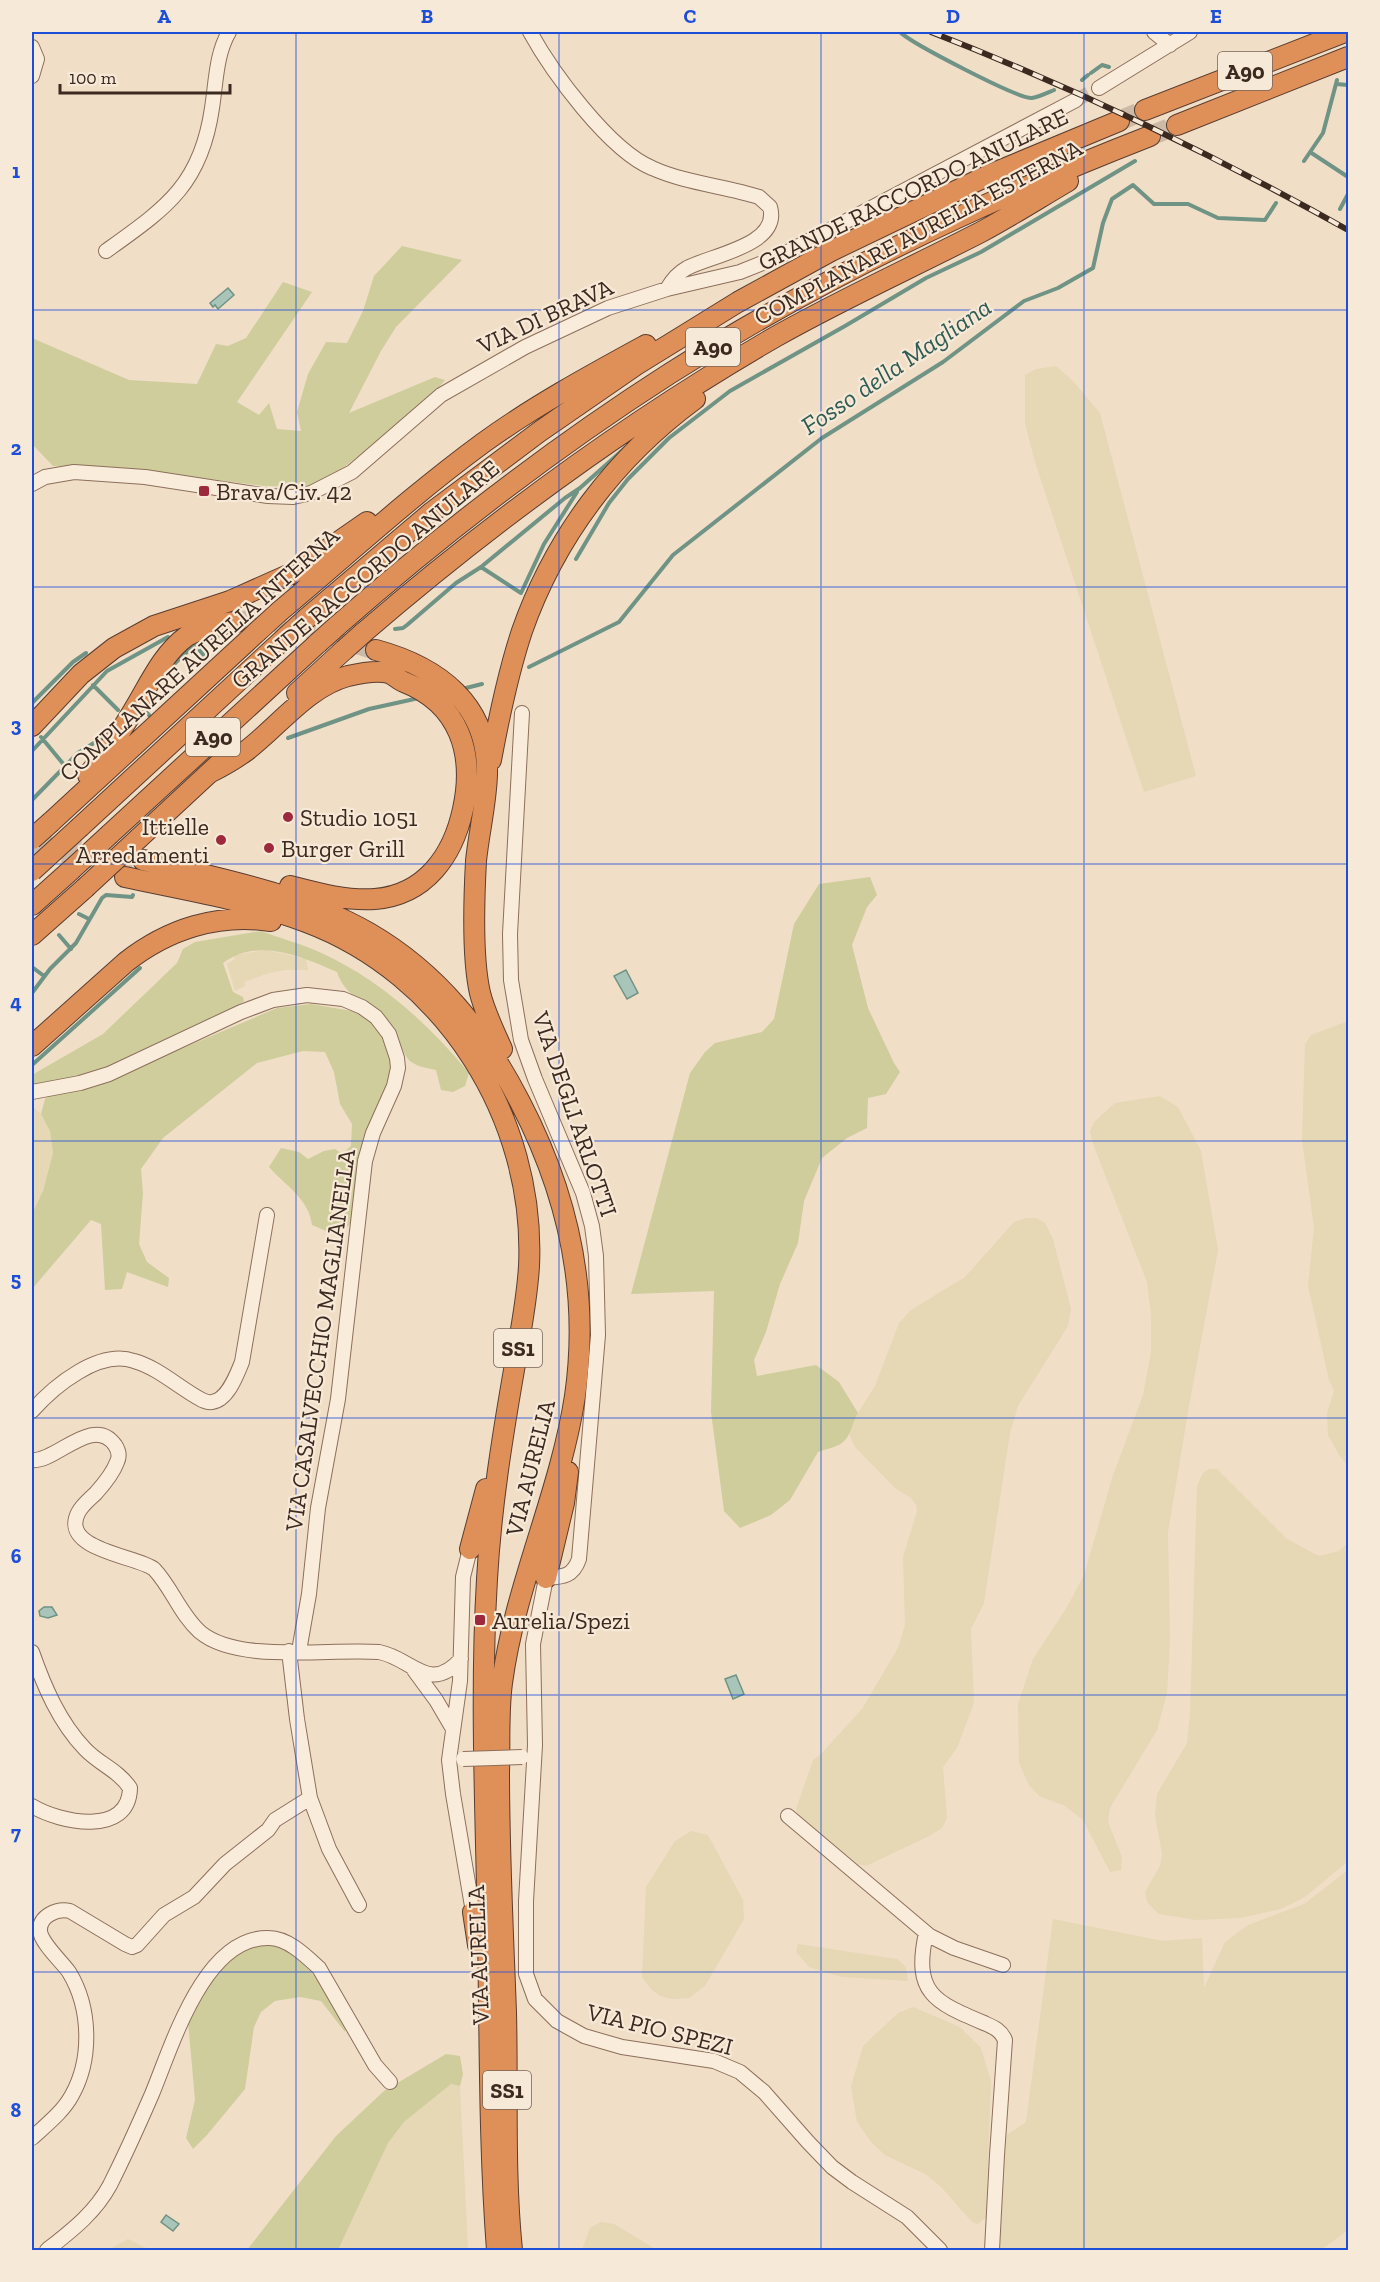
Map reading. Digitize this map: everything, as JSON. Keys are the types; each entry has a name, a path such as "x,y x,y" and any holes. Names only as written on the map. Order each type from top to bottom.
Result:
{"highway":[{"name":"A90","path":"1145,110 1345,32"},
{"name":"A90","path":"1177,125 1348,57"},
{"name":"GRANDE RACCORDO ANULARE","path":"32,871 307,618 432,512 538,432 636,365 738,302 842,246 989,175 1119,121"},
{"name":"GRANDE RACCORDO ANULARE","path":"32,905 337,626 438,541 532,467 620,407 728,339 816,288 898,246 1014,192 1142,139"},
{"name":"COMPLANARE AURELIA ESTERNA","path":"32,935 363,633 452,558 563,473 665,404 774,338 858,292 991,227 1142,139"},
{"name":"COMPLANARE AURELIA INTERNA","path":"32,839 280,611 452,466 533,410 614,363 696,319 738,302"},
{"path":"536,1135 484,1005 478,984 475,930 476,861 487,777 508,681 522,632 544,576 578,516 602,486 674,414 757,356 774,338"},
{"path":"32,726 81,674 114,648 154,626 230,600 295,572 409,492 452,466"},
{"path":"58,815 124,726 168,654 195,632 212,626 236,622"},
{"path":"376,650 404,658 428,669 449,684 465,701 484,742 487,777"},
{"path":"181,870 225,872 355,899 385,897 415,887 432,874 447,855 459,828 468,781 464,743 449,714 424,692 391,674 380,673 358,674 334,681 306,698 246,751 211,772"},
{"name":"VIA AURELIA","path":"143,860 254,887 305,903 351,923 404,956 448,994 479,1031 501,1066 536,1135 562,1203 579,1297 580,1338 577,1379 567,1439 512,1632 504,1667 500,1705 500,1824 512,2250"},
{"name":"VIA AURELIA","path":"125,877 251,906 308,923 346,941 390,969 410,985 438,1014 472,1058 494,1095 508,1129 522,1178 528,1225 528,1269 524,1313 503,1435 490,1537 484,1638 490,2052 497,2250"},
{"path":"32,952 79,893"},
{"path":"32,1046 140,951 186,928 224,920 259,920 279,923 307,932 352,955 438,1014"},
{"path":"471,1549 487,1485 503,1435"},
{"path":"546,1578 567,1483 569,1456 567,1439"},
{"path":"473,1912 490,2052"}],"street":[{"path":"106,250 166,206 192,173 206,143 221,53 229,32"},
{"path":"530,32 553,71 567,89 598,124 632,156 660,171 759,197 770,207 771,223 764,234 687,268 676,275 667,289"},
{"path":"1154,32 1170,45"},
{"path":"1099,88 1190,32"},
{"path":"32,47 37,59 32,76"},
{"name":"VIA DI BRAVA","path":"32,483 45,477 74,472 145,477 268,496 311,493 352,472 441,395 525,347 608,308 667,289 740,272 780,256 1076,100"},
{"name":"VIA DEGLI ARLOTTI","path":"522,713 510,934 511,980 518,1024 528,1060 583,1193 592,1226 598,1283 598,1335 579,1559 575,1570 570,1575 546,1578"},
{"name":"VIA CASALVECCHIO MAGLIANELLA","path":"32,1092 80,1083 109,1074 241,1012 284,998 318,996 354,1003 376,1017 393,1042 397,1058 396,1076 373,1133 365,1161 338,1399 318,1508 308,1603 294,1651 297,1719 310,1798 328,1849 359,1905"},
{"path":"32,1411 52,1391 85,1368 99,1361 121,1358 147,1366 202,1400 212,1402 219,1399 235,1378 242,1362 267,1215"},
{"path":"32,1460 43,1459 70,1443 87,1437 102,1437 113,1443 119,1454 117,1464 100,1488 81,1507 76,1516 76,1528 83,1539 93,1547 152,1567 161,1576 191,1623 213,1641 241,1650 379,1652 396,1656 413,1669 425,1674 438,1674 450,1669 461,1659"},
{"name":"VIA AURELIA","path":"471,1549 462,1588 461,1659 449,1760 473,1912"},
{"name":"VIA AURELIA","path":"531,1992 526,1974 525,1908 528,1756 533,1644 546,1578"},
{"path":"32,1652 52,1702 72,1734 86,1751 123,1777 130,1788 127,1803 121,1813 111,1819 81,1822 59,1817 32,1806"},
{"path":"413,1669 436,1700 453,1729"},
{"path":"449,1760 528,1756"},
{"path":"32,2138 60,2112 72,2096 82,2074 87,2048 83,2010 77,1987 40,1931 46,1918 54,1911 61,1909 70,1911 125,1944 132,1947 137,1945 164,1915 194,1898 225,1864 268,1830 275,1820 310,1798"},
{"path":"788,1816 926,1933 948,1946 1003,1965"},
{"path":"926,1933 922,1972 930,1992 947,2006 997,2029 1004,2036 1006,2049 997,2155 993,2250"},
{"path":"47,2250 82,2221 109,2187 189,2005 209,1973 224,1957 241,1946 256,1939 280,1940 319,1968 375,2065 390,2082"},
{"name":"VIA PIO SPEZI","path":"531,1992 546,2012 584,2036 622,2047 714,2061 740,2072 764,2092 832,2167 907,2217 940,2250"}],"shaded area":[{"path":"402,246 462,260 396,327 349,413 435,377 445,380 421,408 343,468 309,487 264,486 147,471 53,466 32,444 32,338 129,380 197,384 216,344 228,346 246,338 283,282 312,292 237,402 259,415 269,403 277,429 301,431 297,412 308,374 326,342 347,343 363,311 374,276"},
{"path":"228,288 234,295 218,309 215,305 213,307 210,303"},
{"path":"1056,366 1073,381 1100,413 1196,776 1144,792 1035,462 1025,423 1025,375 1036,369"},
{"path":"870,877 877,895 867,907 852,945 868,1008 900,1072 886,1094 868,1098 867,1128 847,1138 822,1158 804,1201 798,1243 780,1284 766,1332 754,1360 757,1376 816,1365 839,1382 858,1413 842,1443 818,1452 790,1500 771,1515 740,1528 724,1511 711,1412 714,1291 631,1294 690,1073 705,1052 715,1043 762,1032 774,1019 794,924 819,884"},
{"path":"261,931 317,951 361,974 381,988 419,1019 453,1054 469,1073 465,1086 453,1092 441,1090 436,1070 410,1061 389,1025 352,995 337,972 294,955 265,950 236,955 223,963 233,992 243,997 244,1001 232,1009 88,1077 32,1086 32,1075 103,1034 177,963 183,949 195,942"},
{"path":"266,950 306,959 308,970 269,973 244,982 245,986 235,991 227,964 235,959 234,955"},
{"path":"626,970 638,993 627,999 614,976"},
{"path":"311,1004 352,1011 367,1017 389,1041 392,1071 369,1127 352,1222 342,1232 326,1231 312,1225 302,1200 269,1167 281,1148 299,1152 308,1159 324,1151 335,1149 342,1154 351,1146 352,1124 340,1104 334,1072 325,1052 303,1051 257,1063 163,1138 141,1169 143,1193 139,1244 147,1262 169,1278 168,1287 127,1272 122,1289 105,1290 101,1224 91,1220 32,1289 32,1214 43,1191 53,1153 50,1131 41,1114 45,1099 52,1093 143,1065 277,1008"},
{"path":"1348,1021 1348,1466 1328,1435 1327,1413 1334,1391 1329,1380 1308,1286 1314,1228 1302,1140 1305,1044 1311,1035"},
{"path":"1160,1096 1178,1107 1201,1151 1218,1250 1168,1532 1170,1641 1167,1693 1157,1730 1110,1808 1108,1822 1122,1857 1121,1870 1110,1872 1083,1820 1065,1806 1039,1796 1029,1785 1019,1763 1018,1704 1033,1659 1067,1607 1084,1575 1113,1475 1143,1395 1151,1352 1151,1315 1147,1282 1090,1131 1094,1122 1115,1103"},
{"path":"32,1106 41,1114 50,1131 53,1153 43,1191 32,1214"},
{"path":"1036,1218 1045,1223 1053,1239 1071,1309 1068,1326 1018,1406 1010,1433 984,1603 971,1629 974,1703 957,1748 943,1767 947,1818 942,1828 929,1836 866,1866 858,1864 798,1815 796,1809 813,1760 862,1709 898,1648 905,1625 903,1557 917,1511 911,1498 895,1488 855,1447 849,1434 851,1424 875,1386 899,1323 911,1310 965,1277 1014,1222"},
{"path":"1209,1469 1217,1469 1287,1539 1319,1556 1339,1551 1348,1543 1348,1861 1305,1897 1281,1909 1241,1918 1196,1920 1159,1914 1147,1902 1145,1892 1160,1866 1162,1854 1155,1815 1157,1794 1187,1743 1190,1714 1197,1486 1203,1473"},
{"path":"44,1607 52,1607 57,1615 48,1618 40,1616 39,1611"},
{"path":"736,1675 744,1694 733,1699 725,1679"},
{"path":"691,1831 708,1835 743,1900 744,1919 705,1986 689,1998 672,1999 660,1996 642,1977 646,1887 675,1841"},
{"path":"1348,1870 1348,2230 1321,2250 1001,2250 998,2241 999,2168 1007,2135 1026,2122 1053,1919 1163,1941 1202,1938 1204,1988 1225,1942 1248,1925 1304,1904"},
{"path":"261,1944 275,1946 289,1953 311,1972 339,2010 345,2032 321,2001 300,1997 275,2001 261,2012 254,2027 245,2089 193,2149 186,2138 195,2100 188,2021 197,2001 225,1960 243,1948"},
{"path":"798,1944 897,1959 906,1967 908,1981 842,1977 809,1967 796,1952"},
{"path":"913,2007 960,2027 981,2048 991,2081 986,2217 978,2224 972,2222 942,2188 927,2175 885,2155 871,2142 857,2122 851,2086 863,2046 898,2013"},
{"path":"446,2054 460,2056 463,2074 460,2086 451,2084 404,2122 388,2143 338,2250 247,2250 336,2136 384,2091"},
{"path":"451,2084 460,2086 468,2250 338,2250 388,2143 404,2122"},
{"path":"166,2215 179,2224 173,2231 161,2222"},
{"path":"601,2222 614,2224 657,2250 582,2250 590,2228"},
{"path":"128,2239 150,2250 108,2250"}],"waterway":[{"path":"900,32 965,70 1007,90 1032,98 1054,90"},
{"path":"1091,73 1102,65 1109,67"},
{"path":"1082,80 1088,75"},
{"name":"Fosso della Magliana","path":"1304,161 1323,133 1337,80"},
{"path":"1336,84 1348,85"},
{"path":"1310,152 1348,177"},
{"path":"576,559 609,503 628,479 669,438 730,391 926,278 981,252 1135,161"},
{"name":"Fosso della Magliana","path":"529,667 619,622 673,555 822,438 943,362 1024,301 1058,288 1093,268 1103,223 1112,199 1133,185 1154,204 1188,204 1218,218 1265,220 1276,203"},
{"path":"1340,209 1348,194"},
{"path":"395,629 403,628 456,583 481,567 580,488 626,447"},
{"path":"481,567 521,593 544,544 577,492"},
{"path":"163,679 189,650 205,640 224,634"},
{"path":"32,751 107,671 168,637"},
{"path":"195,645 207,659"},
{"path":"32,703 73,662 86,653"},
{"name":"Fosso della Magliana","path":"462,689 482,684"},
{"path":"93,685 118,710"},
{"name":"Fosso della Magliana","path":"288,738 369,709 419,698"},
{"path":"147,706 145,711 149,715"},
{"name":"Fosso della Magliana","path":"32,800 78,753 105,736"},
{"path":"41,737 65,766"},
{"path":"32,993 50,969 76,943 102,898 106,895 132,897 133,895"},
{"path":"79,914 89,919"},
{"path":"59,935 71,949"},
{"path":"32,967 44,976"},
{"path":"32,1065 140,968"}],"tunnel":[{"path":"1076,100 1099,88"},
{"path":"1119,121 1145,110"},
{"path":"1150,136 1177,125"},
{"path":"236,622 253,620 289,624 376,650"},
{"path":"32,835 134,858"},
{"path":"32,854 116,874"}],"railway":[{"path":"931,32 1091,99 1247,175 1348,230"}],"place":[{"name":"Brava/Civ. 42","path":"204,491"},
{"name":"Studio 1051","path":"288,817"},
{"name":"Ittielle Arredamenti","path":"221,840"},
{"name":"Burger Grill","path":"269,848"},
{"name":"Aurelia/Spezi","path":"480,1620"}]}
